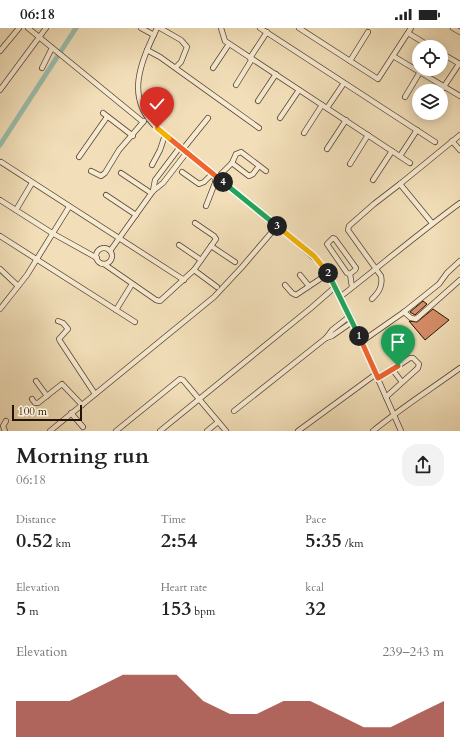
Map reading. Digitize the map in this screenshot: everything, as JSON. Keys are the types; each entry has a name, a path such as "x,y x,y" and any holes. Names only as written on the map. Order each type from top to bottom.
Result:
{"street":[{"path":"0,50 19,28"},
{"path":"28,28 216,175 314,256 326,271 350,316 401,431"},
{"path":"0,90 46,28"},
{"path":"140,28 154,35"},
{"path":"146,121 141,106 138,89 140,70 146,50 157,28"},
{"path":"160,28 181,40 187,47 181,62 176,67"},
{"path":"221,28 226,41 229,44 410,163"},
{"path":"260,28 435,142"},
{"path":"299,28 378,79 411,28"},
{"path":"453,28 460,32"},
{"path":"236,85 267,32"},
{"path":"350,61 368,32"},
{"path":"408,33 420,40"},
{"path":"213,68 229,44"},
{"path":"42,68 52,48"},
{"path":"146,50 160,56 176,67 259,128"},
{"path":"393,56 412,67"},
{"path":"446,84 460,64 448,57"},
{"path":"258,101 276,74"},
{"path":"405,97 418,76"},
{"path":"425,76 436,84"},
{"path":"327,108 344,82"},
{"path":"280,118 299,90"},
{"path":"448,91 460,96"},
{"path":"304,134 322,105"},
{"path":"103,113 133,136"},
{"path":"79,157 107,117"},
{"path":"152,192 155,180 183,150 208,118"},
{"path":"327,149 346,120"},
{"path":"91,171 103,176 120,150 146,121"},
{"path":"400,156 417,130"},
{"path":"152,165 160,150 165,135"},
{"path":"350,164 368,135"},
{"path":"372,299 378,293 382,276 348,230 348,227 374,204 460,135"},
{"path":"452,141 460,150"},
{"path":"110,251 152,192 163,183 183,150"},
{"path":"373,180 392,151"},
{"path":"182,172 199,184 216,175 232,163 236,154 240,152 266,171"},
{"path":"1,162 184,280"},
{"path":"232,163 249,176 253,174 259,166"},
{"path":"121,173 152,192"},
{"path":"206,206 215,183 216,175"},
{"path":"16,210 32,183"},
{"path":"400,184 432,223"},
{"path":"106,195 136,215"},
{"path":"0,200 52,233 97,258 100,263 104,264 156,300 160,301 194,270 216,239 215,236 195,223"},
{"path":"340,296 377,269 432,223 460,203"},
{"path":"1,305 27,275 69,207"},
{"path":"50,431 214,297 277,226"},
{"path":"0,236 135,322"},
{"path":"350,274 356,268 333,238 327,244 347,273 350,274 352,287"},
{"path":"179,245 201,260"},
{"path":"211,246 235,262"},
{"path":"97,258 97,252 100,249 104,248 110,251 112,256 111,260 104,264"},
{"path":"361,342 404,312 439,284 447,273 460,262"},
{"path":"0,269 18,286"},
{"path":"194,270 217,288"},
{"path":"285,285 292,294 296,295 320,279 326,271"},
{"path":"300,274 309,286"},
{"path":"404,312 411,318 416,319 460,280"},
{"path":"116,310 132,284"},
{"path":"160,431 335,287"},
{"path":"234,411 326,338 332,330 350,316"},
{"path":"58,321 63,323 68,329 59,339 60,341 95,394"},
{"path":"326,338 332,336 352,322"},
{"path":"298,431 377,376 398,366 410,358 413,358 418,362 418,368 386,397"},
{"path":"372,431 460,368"},
{"path":"392,369 402,382"},
{"path":"116,431 178,380 183,380 226,431"},
{"path":"36,381 47,396"},
{"path":"32,399 35,403 38,403 62,384 82,405"},
{"path":"71,413 83,427"},
{"path":"4,430 6,421"},
{"path":"207,431 218,422"}],"building":[{"path":"423,301 427,304 415,315 410,312"},
{"path":"433,309 449,320 425,340 409,321 417,322"}],"waterway":[{"path":"0,145 76,28"}],"route":[{"path":"157,128 314,256 326,271 350,316 378,378 398,366"}]}
